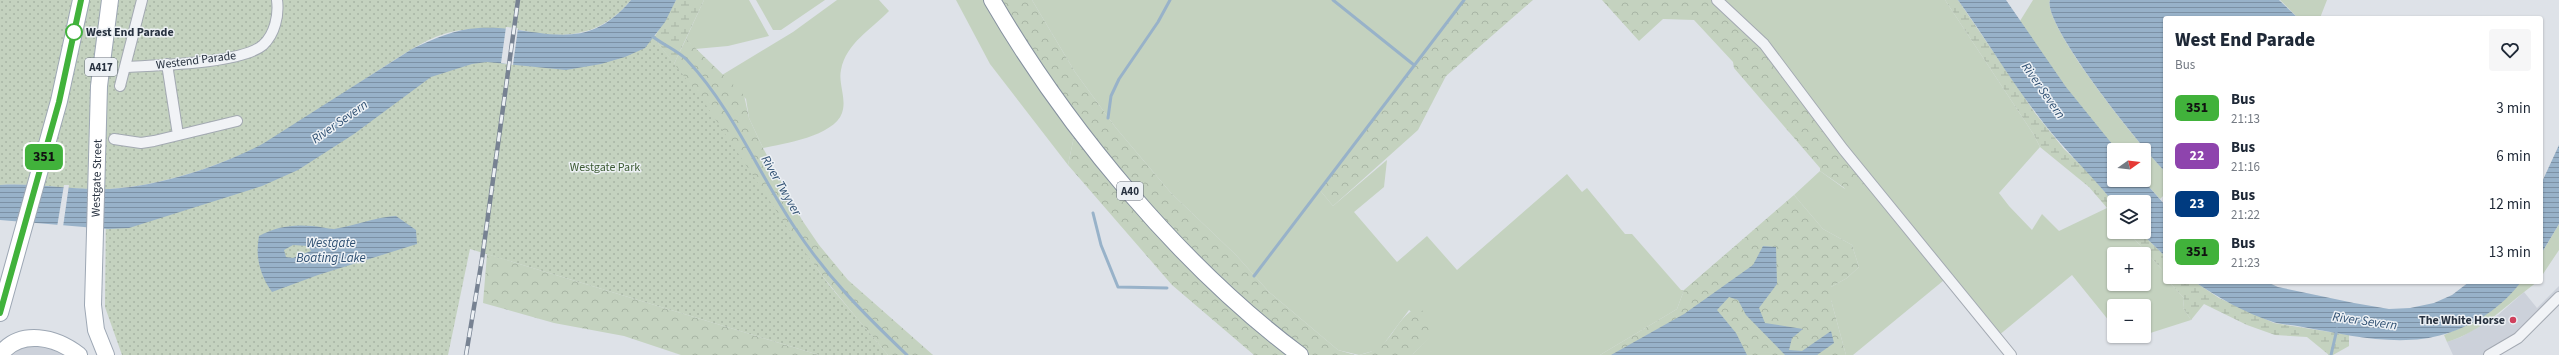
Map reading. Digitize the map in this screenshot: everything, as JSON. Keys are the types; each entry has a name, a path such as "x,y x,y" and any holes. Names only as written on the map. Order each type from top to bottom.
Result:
{"main road":[{"name":"Westgate Street","path":"106,355 99,340 94,318 94,270 97,135 101,63 110,0"},
{"name":"A40","path":"992,0 1076,127 1148,212 1169,235 1228,293 1300,355"},
{"name":"A417","path":"0,312 53,125 78,4"},
{"path":"0,355 15,342 40,337 58,342 79,355"}],"street":[{"path":"120,86 142,0"},
{"name":"Westend Parade","path":"125,67 228,58 247,54 263,45 273,31 278,11 277,0"},
{"path":"1717,0 1764,44 1842,149 2011,355"},
{"path":"167,64 178,135"},
{"path":"114,139 141,143 237,121"},
{"path":"2490,355 2518,338 2559,297"}],"shaded area":[{"path":"2559,286 2559,297 2518,338 2489,355 2453,355 2447,342 2461,337 2498,315 2524,292 2537,308"},
{"path":"23,339 79,355 0,355"}],"green space":[{"path":"0,0 631,0 613,18 603,24 592,29 570,34 538,34 520,30 487,29 462,30 445,33 427,41 385,66 283,133 253,150 209,167 170,179 130,187 92,189 0,185"},
{"path":"676,0 704,0 674,64 654,38"},
{"path":"704,0 749,0 769,36 728,46 695,49 686,39"},
{"path":"756,0 825,0 781,30 773,30"},
{"path":"837,0 879,0 889,11 860,37 848,52 844,60 840,75 844,102 842,113 837,121 829,128 819,133 807,138 763,148 749,118 746,99 722,75 793,32"},
{"path":"956,0 992,0 1076,127 1068,165 990,64"},
{"path":"992,0 1032,0 1075,72 1116,128 1171,193 1236,255 1269,292 1338,350 1355,355 1254,355 1172,285 1068,165 1076,127"},
{"path":"1032,0 1464,0 1319,189 1333,206 1387,160 1384,187 1354,212 1397,262 1427,236 1457,270 1567,174 1582,192 1587,188 1625,234 1632,234 1681,290 1684,290 1677,309 1600,355 1412,355 1436,331 1409,310 1380,349 1359,355 1338,350 1269,292 1236,255 1171,193 1116,128 1075,72"},
{"path":"1464,0 1533,0 1446,76 1418,130 1333,206 1319,189"},
{"path":"1602,0 1717,0 1766,47 1870,182 1846,189 1820,171 1820,168 1734,68 1733,62 1694,20 1663,19 1639,41"},
{"path":"1717,0 1945,0 2034,135 2040,147 1999,193 2032,230 2042,214 2059,231 2107,208 2107,239 2134,239 2142,247 2107,247 2107,291 2151,291 2151,257 2163,271 2163,284 2171,284 2184,298 2183,308 2191,320 2151,333 2151,299 2107,299 2107,318 2072,275 1998,336 1949,276 1853,355 1846,355 1831,300 1831,287 1847,278 1859,267 1852,245 1823,229 1794,195 1820,171 1845,189"},
{"path":"1945,0 1958,0 2035,113 2064,149 2090,174 2107,195 2107,208 2089,187 2040,147 2034,135"},
{"path":"2033,0 2050,0 2052,14 2077,60 2096,87 2140,143 2111,143 2066,88 2020,21"},
{"path":"2280,0 2327,0 2321,16 2296,16"},
{"name":"Westgate Park","path":"640,25 654,38 702,99 791,233 829,285 888,355 819,355 470,249 448,355 122,355 105,307 106,209 225,180 436,58"},
{"path":"686,39 744,95 749,118 763,148 802,220 819,245 848,280 933,355 888,355 814,265 776,213 705,105 674,64"},
{"path":"2151,156 2163,169 2163,196 2160,199 2149,187 2151,187"},
{"path":"1794,195 1823,229 1852,245 1859,267 1847,278 1831,287 1831,300 1846,355 1600,355 1677,309 1684,290"},
{"path":"2559,224 2559,250 2543,274 2543,251"},
{"path":"2134,239 2147,239 2163,254 2163,271 2151,257 2151,247 2142,247"},
{"path":"487,254 819,355 681,355 624,336 554,323 483,303"},
{"path":"2171,284 2198,284 2219,298 2274,323 2349,335 2349,346 2333,355 2329,355 2307,337 2275,335 2247,325 2204,304 2191,320 2183,308 2184,298"},
{"path":"2518,284 2534,284 2483,324 2460,337 2447,342 2444,335 2460,328"},
{"path":"1419,306 1437,331 1412,355 1359,355 1371,352 1380,347 1403,319"}],"water":[{"name":"River Severn","path":"631,0 676,0 665,22 645,48 625,57 601,64 566,70 487,62 472,64 431,77 354,134 298,170 262,186 129,228 108,229 0,220 0,185 111,189 133,187 180,176 225,161 264,143 412,49 436,38 461,30 479,28 501,28 560,35 578,34 596,28 613,18"},
{"name":"River Severn","path":"1958,0 2006,0 2066,87 2111,143 2107,143 2107,187 2149,187 2163,203 2163,254 2147,239 2151,239 2151,195 2107,195 2045,125"},
{"path":"2050,0 2279,0 2296,16 2163,16 2163,169 2151,156 2151,143 2140,143 2096,87 2062,34 2052,13"},
{"path":"2559,145 2559,224 2543,251 2543,180"},
{"name":"Westgate Boating Lake","path":"396,216 416,230 417,244 318,275 272,292 264,279 258,258 259,236 271,230 305,225 334,229","holes":["293,245 308,246 311,251 293,258 286,257 284,250"]},
{"path":"1763,246 1776,247 1777,284 1759,308 1765,323 1803,329 1792,338 1789,350 1802,351 1831,331 1834,343 1817,355 1785,355 1746,315 1738,300 1729,297 1717,310 1736,333 1747,355 1611,355 1684,314 1753,265"},
{"name":"River Severn","path":"2198,284 2271,284 2278,287 2389,309 2410,308 2434,303 2452,295 2466,284 2519,284 2497,307 2467,326 2445,334 2410,340 2374,339 2280,324 2252,314 2213,294"}],"pier":[{"path":"506,27 518,28 513,65 501,63"},
{"path":"64,185 69,185 63,227 57,227"}],"waterway":[{"path":"1108,118 1111,96 1119,79 1158,22 1170,0"},
{"path":"1333,0 1414,65"},
{"path":"1254,276 1464,0"},
{"name":"River Twyver","path":"652,36 683,56 703,79 732,120 782,207 820,263 847,295 907,355"},
{"path":"1093,213 1101,245 1118,287 1167,288"},
{"name":"River Severn","path":"2331,355 2337,329"}],"railway":[{"path":"466,355 482,259 518,0"}],"bus line":[{"name":"351","path":"0,313 59,102 81,0"}],"place":[{"name":"West End Parade","path":"74,32"},
{"name":"The White Horse","path":"2513,320"}]}
